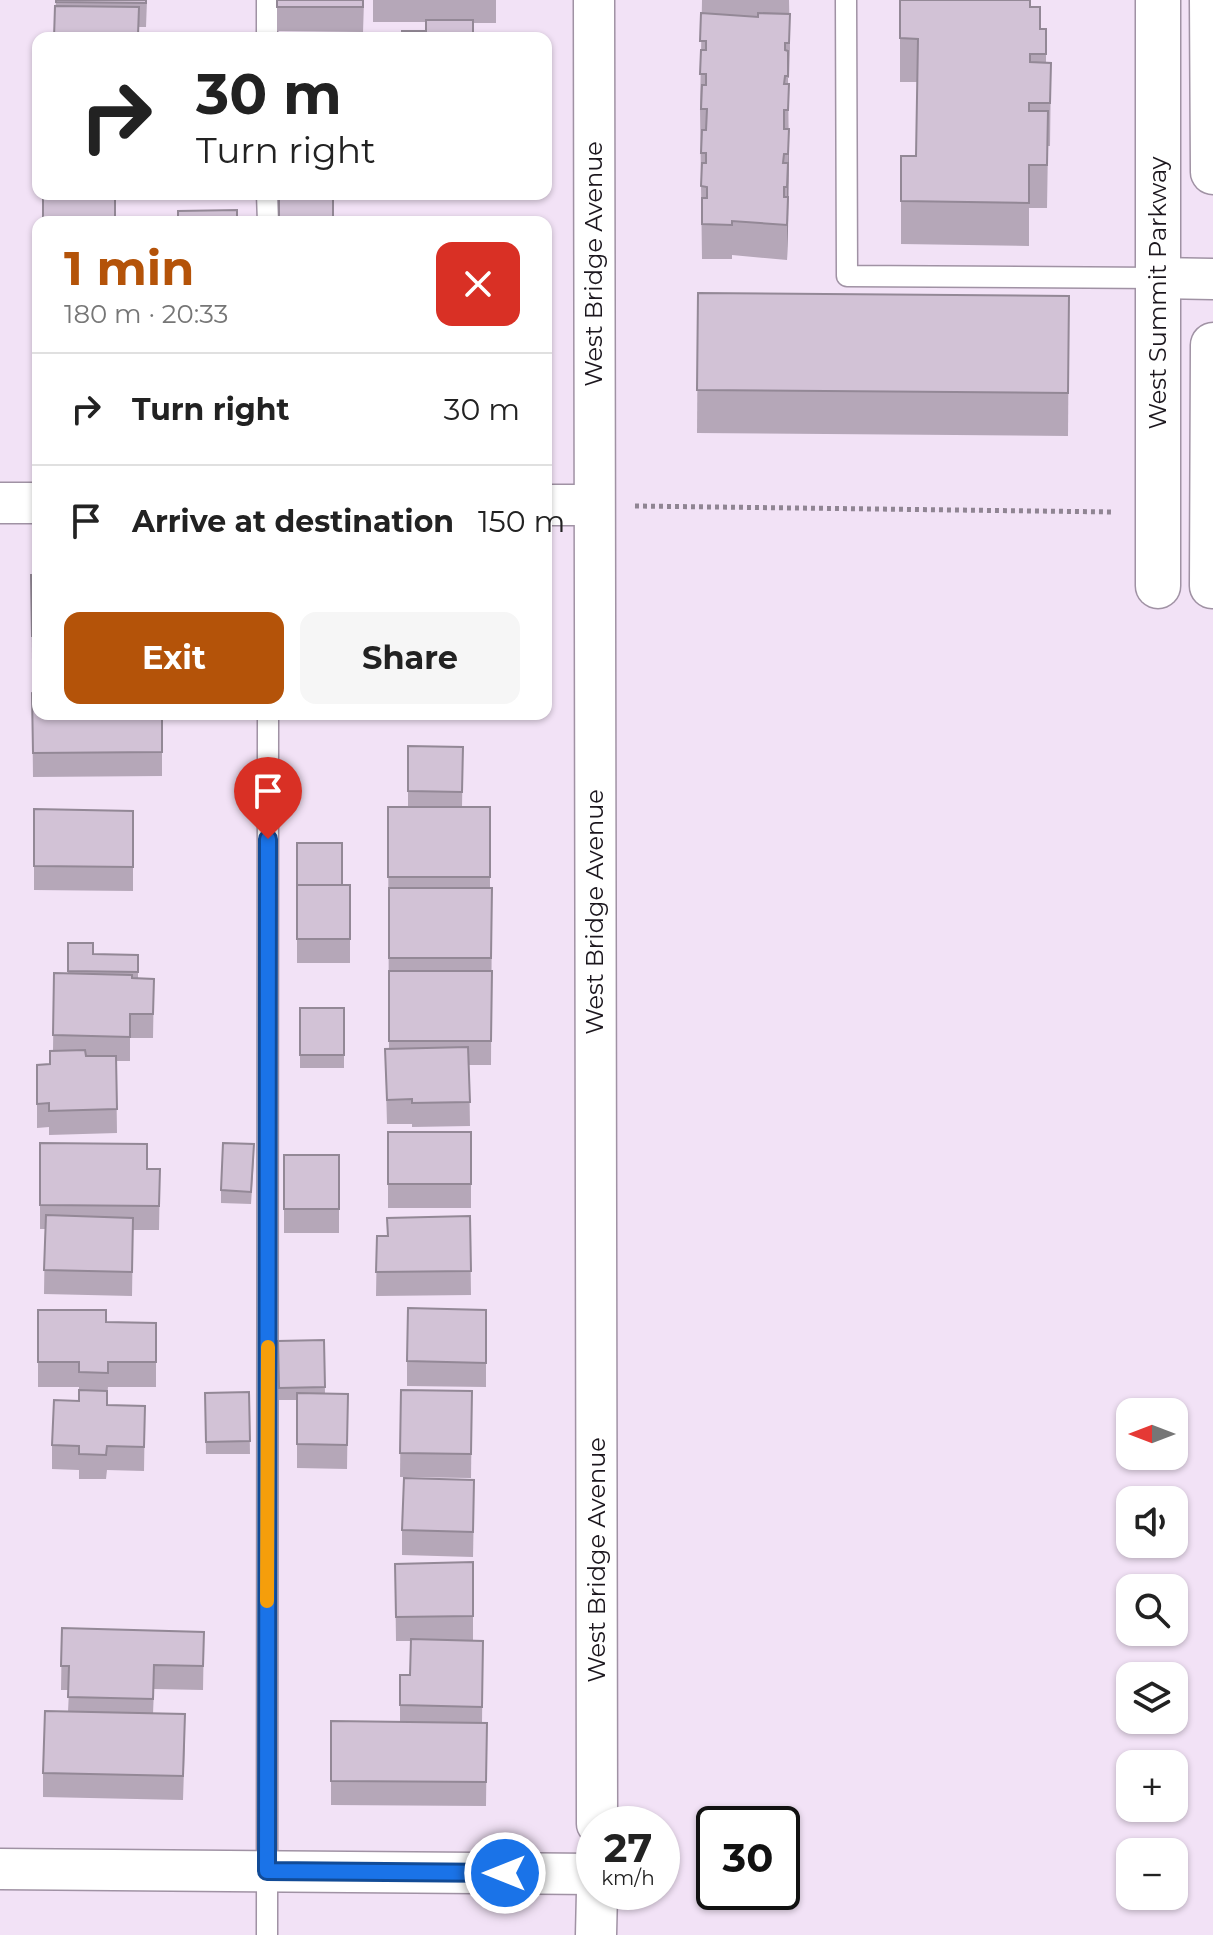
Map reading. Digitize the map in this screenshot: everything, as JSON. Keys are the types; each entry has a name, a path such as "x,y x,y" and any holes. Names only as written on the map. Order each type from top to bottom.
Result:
{"street":[{"name":"West Bridge Avenue","path":"594,0 597,1806"},
{"name":"West Summit Parkway","path":"1158,0 1158,586"},
{"path":"1212,0 1213,172"},
{"path":"1158,278 1213,279"},
{"path":"1212,586 1213,345"},
{"path":"0,503 32,503"},
{"path":"552,505 594,505"},
{"path":"0,1869 576,1874"},
{"path":"596,1935 597,1910"}],"lane":[{"path":"267,0 267,32"},
{"path":"846,0 847,276 1158,278"},
{"path":"267,1935 268,720"}],"path":[{"path":"594,505 1158,513"}],"building":[{"path":"146,0 146,3 56,2"},
{"path":"277,0 363,0 363,7 277,7"},
{"path":"900,0 1030,0 1030,7 1040,7 1040,29 1046,29 1046,54 1030,54 1030,62 1051,63 1050,103 1029,103 1029,111 1048,111 1047,165 1029,165 1029,203 901,201 901,156 916,156 918,39 900,38"},
{"path":"55,6 139,7 138,32 54,32"},
{"path":"701,13 758,17 758,13 790,14 789,43 785,43 788,76 785,76 784,84 789,84 788,110 784,110 784,129 789,129 788,154 784,154 783,163 788,163 787,187 784,187 784,197 788,197 787,225 732,221 732,225 702,224 702,198 707,198 707,187 701,186 702,163 706,163 706,153 701,153 702,130 706,130 707,109 701,109 702,85 706,85 706,74 700,74 701,50 706,50 706,41 700,41"},
{"path":"426,20 473,20 473,32 402,32 426,31"},
{"path":"43,200 115,200 115,216 43,216"},
{"path":"279,200 333,200 333,216 279,216"},
{"path":"237,210 237,216 178,216 178,211"},
{"path":"698,293 1069,296 1068,393 697,390"},
{"path":"32,720 162,720 162,752 33,753"},
{"path":"408,746 463,747 462,792 408,791"},
{"path":"388,807 490,807 490,877 388,877"},
{"path":"34,809 133,811 133,867 34,866"},
{"path":"297,843 342,843 342,885 297,885"},
{"path":"297,885 350,885 350,939 297,939"},
{"path":"389,888 492,888 491,958 389,958"},
{"path":"68,943 93,943 93,954 138,955 138,972 68,971"},
{"path":"389,971 492,971 491,1041 389,1041"},
{"path":"54,973 132,975 132,978 154,979 153,1014 130,1014 130,1037 53,1035"},
{"path":"300,1008 344,1008 344,1055 300,1055"},
{"path":"468,1047 470,1102 387,1100 385,1049"},
{"path":"85,1050 86,1056 116,1056 117,1109 49,1111 49,1103 37,1104 37,1065 50,1064 50,1051"},
{"path":"388,1132 471,1132 471,1184 388,1184"},
{"path":"40,1143 147,1144 147,1169 160,1169 159,1206 40,1205"},
{"path":"223,1143 254,1144 251,1192 221,1190"},
{"path":"284,1155 339,1155 339,1209 284,1209"},
{"path":"46,1215 133,1218 132,1272 44,1270"},
{"path":"470,1216 471,1271 376,1272 377,1236 388,1236 387,1218"},
{"path":"408,1308 486,1310 486,1363 407,1361"},
{"path":"38,1310 106,1310 106,1322 156,1323 156,1362 108,1362 108,1373 79,1372 79,1362 38,1362"},
{"path":"324,1340 325,1387 279,1388 278,1341"},
{"path":"79,1390 107,1391 107,1405 145,1406 144,1447 107,1446 106,1455 79,1454 79,1446 52,1445 54,1400 79,1401"},
{"path":"401,1390 472,1391 471,1454 400,1453"},
{"path":"249,1392 250,1441 206,1442 205,1393"},
{"path":"297,1393 348,1394 347,1445 297,1444"},
{"path":"404,1478 474,1480 473,1532 402,1530"},
{"path":"473,1562 473,1616 396,1617 395,1564"},
{"path":"62,1628 204,1632 203,1666 154,1665 153,1699 68,1697 69,1666 61,1666"},
{"path":"411,1639 483,1641 482,1707 400,1705 400,1675 410,1675"},
{"path":"45,1711 185,1714 183,1776 43,1773"},
{"path":"331,1721 487,1723 486,1782 331,1781"}],"slow traffic":[{"path":"267,1601 268,1347"}],"route":[{"path":"268,839 267,1871 505,1873"}]}
